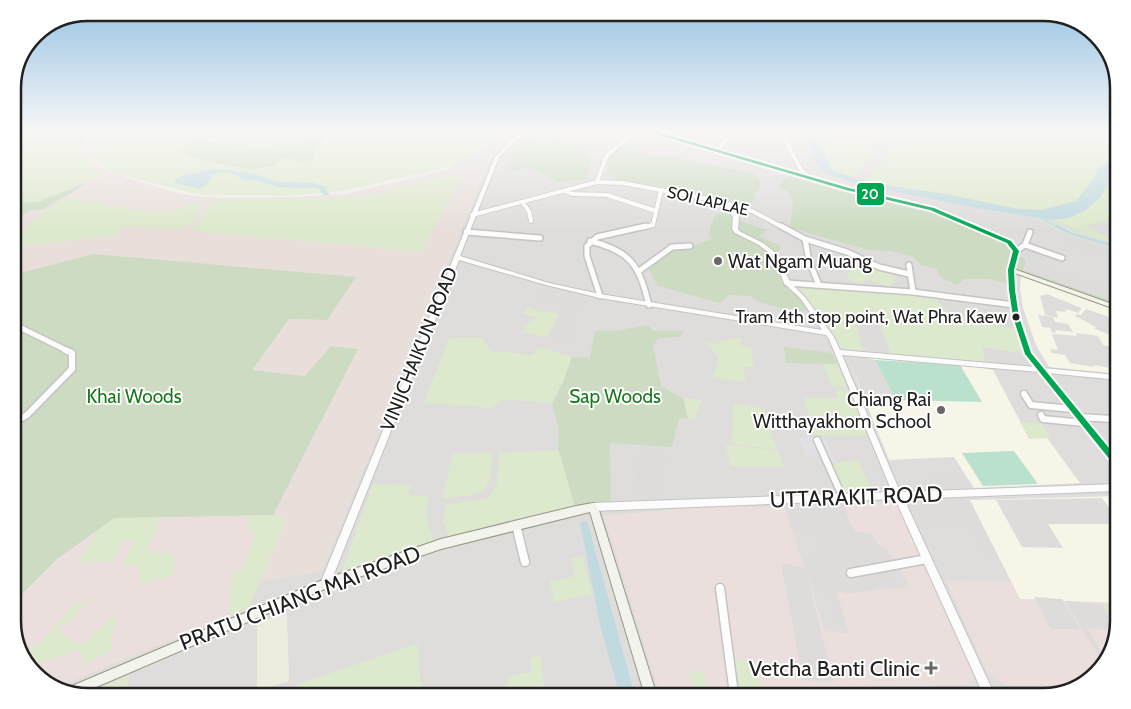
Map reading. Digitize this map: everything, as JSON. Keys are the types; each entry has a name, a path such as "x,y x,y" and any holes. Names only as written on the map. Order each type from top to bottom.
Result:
{"main road":[{"path":"1011,270 1110,305"},
{"path":"593,507 646,688"},
{"name":"PRATU CHIANG MAI ROAD","path":"82,687 325,584 441,544 516,524 593,507"}],"street":[{"name":"VINIJCHAIKUN ROAD","path":"325,584 494,163"},
{"path":"597,182 602,173 603,163"},
{"path":"758,163 812,179 932,209 1001,238 1013,246 1016,251"},
{"path":"798,163 802,171 812,179"},
{"name":"SOI LAPLAE","path":"602,173 614,182"},
{"name":"SOI LAPLAE","path":"472,215 597,182 614,182 718,201 752,210 805,239 847,252 879,267 909,274"},
{"path":"564,190 574,194 597,193 611,196 656,211"},
{"path":"600,296 587,256 587,246 597,237 653,225 661,190"},
{"path":"718,201 736,217 735,229 737,232 761,244 775,255 788,284 803,298 832,339 898,496 985,688"},
{"path":"522,202 529,211 530,221"},
{"path":"466,232 540,238"},
{"path":"1030,232 1025,245 1016,251 1011,270 1014,305 1021,336 1028,354 1039,369 1110,454"},
{"path":"805,239 809,261 819,285"},
{"path":"590,242 612,247 635,262 649,305"},
{"path":"1025,245 1062,258"},
{"path":"639,270 672,247 690,246"},
{"path":"456,257 548,284 600,296 827,333"},
{"path":"909,265 912,292"},
{"path":"788,284 912,292 1014,305"},
{"path":"21,329 72,353 72,369 27,415 21,418"},
{"path":"837,352 1110,376"},
{"path":"1024,394 1031,405 1072,409"},
{"path":"1040,415 1043,419 1110,419"},
{"path":"817,440 843,498"},
{"name":"UTTARAKIT ROAD","path":"593,507 1110,487"},
{"path":"516,524 525,562"},
{"path":"851,573 927,559"},
{"path":"720,588 733,688"}],"shaded area":[{"path":"21,163 96,163 98,166 110,172 170,191 194,196 223,198 345,194 477,163 489,163 322,572 259,581 286,519 114,518 57,559 21,595"},
{"path":"457,163 1110,163 1110,621 1106,643 1099,658 1087,671 1073,681 1043,688 88,688 71,685 51,677 38,665 30,654 26,647 21,625 21,378 273,515 452,166"},
{"path":"1032,217 1054,222 1110,242 1110,247 1056,230"},
{"path":"1063,238 1110,250 1110,258 1064,244"},
{"path":"1027,248 1058,258 1052,264 1034,257 1030,260 1023,257"},
{"path":"1026,261 1110,289 1110,300 1023,270"},
{"path":"1021,276 1110,308 1110,317 1086,309 1081,315 1077,314 1075,316 1096,327 1095,329 1110,335 1110,346 1103,345 1098,336 1076,333 1077,336 1052,334 1058,350 1050,349 1052,353 1065,355 1070,363 1110,368 1110,373 1049,367 1036,345 1023,308 1020,289","holes":["1047,294 1081,308 1078,313 1067,309 1065,312 1056,311 1058,318 1045,315 1040,296","1038,315 1053,317 1055,322 1068,324 1073,332 1055,330 1056,333 1052,332 1050,328 1042,327"]},
{"path":"542,288 560,292 558,297 564,298 559,304 534,298"},
{"path":"913,292 1014,305 1027,354 1034,367 837,352 803,298"},
{"path":"567,294 580,297 569,342 547,337"},
{"name":"Chiang Rai Witthayakhom School","path":"861,357 967,365 993,370 1029,438 1047,438 1080,483 974,488 954,457 889,460 851,365 851,360"},
{"path":"861,357 875,360 896,400 866,400 851,365 851,360"},
{"path":"824,436 836,462 830,463 827,456 806,456 799,438"},
{"path":"634,455 664,455 666,465 657,465 662,494 638,494"},
{"path":"926,474 964,474 972,487 935,488"},
{"path":"1110,496 1110,603 1020,599 970,500"},
{"path":"1102,498 1110,509 1110,524 1048,524 1063,548 1022,547 996,500"},
{"path":"815,501 843,501 849,521 856,532 871,533 880,554 891,556 902,576 873,579 878,590 845,594"},
{"path":"898,502 976,676 969,685 814,688 658,688 604,516 709,506 785,508 825,631 849,634 837,593 910,587 890,553 868,535 855,534 840,504"},
{"path":"910,502 970,502 998,558 987,558 969,524 929,523 931,529 920,528"},
{"path":"812,507 846,626 839,625 828,587 811,585 806,558 824,558 815,531 798,531 790,510"},
{"path":"273,515 259,581 249,608 66,684 58,681 38,665 26,647 21,625 21,595 57,559 114,518"},
{"path":"781,563 805,568 834,682 803,680"},
{"path":"946,580 1012,582 1020,599 1110,603 1110,621 1103,651 1087,671 1073,681 1060,685 1007,685 987,672"},
{"path":"1034,597 1062,599 1080,629 1051,629"},
{"path":"1065,601 1103,605 1110,621 1109,630 1087,628 1102,653 1097,653"},
{"path":"287,614 289,681 267,688 257,688 257,623"}],"green space":[{"path":"21,163 88,163 106,175 38,202 21,202"},
{"path":"101,163 457,163 452,166 343,191 283,196 196,194 111,172"},
{"path":"214,163 277,163 272,166 253,169"},
{"path":"509,163 590,163 590,165 587,179 558,182 530,167 512,171 508,166"},
{"path":"608,163 703,163 754,173 760,181 759,189 754,193 755,199 744,208 623,183 607,173"},
{"path":"829,163 866,163 854,178 832,170"},
{"path":"881,163 1107,163 1099,168 1091,183 1076,201 1042,210 1018,209 946,194 865,182"},
{"path":"793,174 932,209 1013,246 1015,256 1023,257 1026,261 1023,270 1110,300 1110,303 1011,270 1009,284 988,279 964,279 957,285 940,277 938,269 921,265 912,256 890,251 870,250 790,227 793,203 789,192 779,187 782,180"},
{"path":"444,176 462,176 421,252 188,230 202,220 201,213 215,200 346,198 370,195"},
{"path":"1110,179 1110,220 1086,225 1110,240 1110,243 1052,220 1069,218 1108,185"},
{"path":"91,181 42,210 33,209 21,215 21,202 38,202"},
{"path":"70,197 107,205 157,212 202,203 195,214 195,220 181,230 130,226 124,227 114,235 21,246 21,232"},
{"path":"725,212 735,215 745,223 768,230 759,236 782,247 775,255 784,280 795,289 813,312 763,303 751,296 729,295 720,303 658,286 648,265 676,246 691,246 712,239 708,235 715,215"},
{"name":"Khai Woods","path":"93,254 356,277 327,320 289,319 252,370 305,376 331,346 358,349 273,515 114,518 57,559 21,595 21,273"},
{"path":"854,265 876,271 878,268 890,271 896,278 892,287 865,279 862,284 846,279"},
{"path":"787,283 935,295 944,309 957,316 1019,329 1028,354 983,347 985,365 893,357 876,317 856,325 863,354 837,352 827,333"},
{"path":"528,307 543,313 547,311 559,314 547,337 521,332 533,319 539,319 523,313"},
{"name":"Sap Woods","path":"648,325 654,331 683,331 680,337 659,338 653,345 661,386 683,399 688,418 679,419 672,447 610,443 611,505 576,510 558,448 559,428 552,405 572,357 590,358 595,331 617,331"},
{"path":"449,338 482,338 491,351 533,355 538,347 572,357 563,382 551,403 503,399 490,409 476,406 424,403"},
{"path":"741,338 741,346 751,347 754,367 743,367 746,381 725,380 711,376 718,365 718,357 704,342 720,344 721,340"},
{"path":"784,347 832,353 837,364 786,363"},
{"path":"875,360 960,365 982,402 896,400"},
{"path":"823,364 837,364 847,387 831,386"},
{"path":"835,389 850,390 871,436 814,435 804,398 838,398"},
{"path":"684,398 702,400 695,419 688,418"},
{"path":"734,403 764,409 776,449 732,444"},
{"path":"1020,422 1041,423 1051,438 1029,439"},
{"path":"726,445 778,450 783,467 730,466"},
{"path":"559,451 575,505 449,537 443,520 446,505 488,498 497,484 499,452"},
{"path":"1014,451 1038,484 983,486 962,453"},
{"path":"492,453 489,479 482,491 467,496 442,499 453,454"},
{"path":"858,460 874,495 843,495 831,464"},
{"path":"373,484 411,485 408,495 428,496 427,520 435,542 342,571"},
{"path":"250,515 273,515 286,519 249,608 229,615 232,573 243,568 256,532 249,531 247,523"},
{"path":"162,517 146,552 174,553 173,575 138,585 141,565 122,564 135,540 123,540 113,561 77,563 100,528 114,518"},
{"path":"583,556 592,594 554,602 550,581 575,576 571,558"},
{"path":"89,598 94,598 77,611 73,621 60,624 58,631 73,643 89,641 92,634 115,615 110,652 83,664 80,649 37,664 26,647 36,648 74,604 77,602 85,604"},
{"path":"1103,605 1110,605 1110,619"},
{"path":"417,644 421,688 298,688 298,684"},
{"path":"540,655 544,688 506,688 509,679 508,676 532,672 530,658"},
{"path":"735,660 756,661 760,688 739,688"},
{"path":"702,670 707,687 692,688 689,671"},
{"path":"130,675 127,688 103,688 104,686"}],"water":[{"path":"816,163 829,163 832,170 865,182 946,194 1018,209 1042,210 1076,201 1091,183 1099,168 1107,163 1110,163 1110,179 1100,198 1086,210 1069,218 1052,220 970,207 859,184 827,174"},
{"path":"214,169 250,173 276,182 314,183 324,186 330,195 323,195 318,188 278,187 256,180 247,181 229,172 214,174 208,183 199,189 175,183 174,180 185,175"},
{"path":"587,521 633,688 618,688 601,629 580,523"}],"waterway":[{"path":"1040,218 1059,228"},
{"path":"1057,226 1070,233 1110,245"}],"transit line":[{"name":"20","path":"758,163 848,189 932,209 1009,242 1016,251 1011,270 1016,317 1028,354 1110,454"}],"place":[{"name":"Wat Ngam Muang","path":"718,261"},
{"name":"Tram 4th stop point, Wat Phra Kaew","path":"1016,317"},
{"name":"Chiang Rai Witthayakhom School","path":"941,410"},
{"name":"Vetcha Banti Clinic","path":"931,668"}]}
